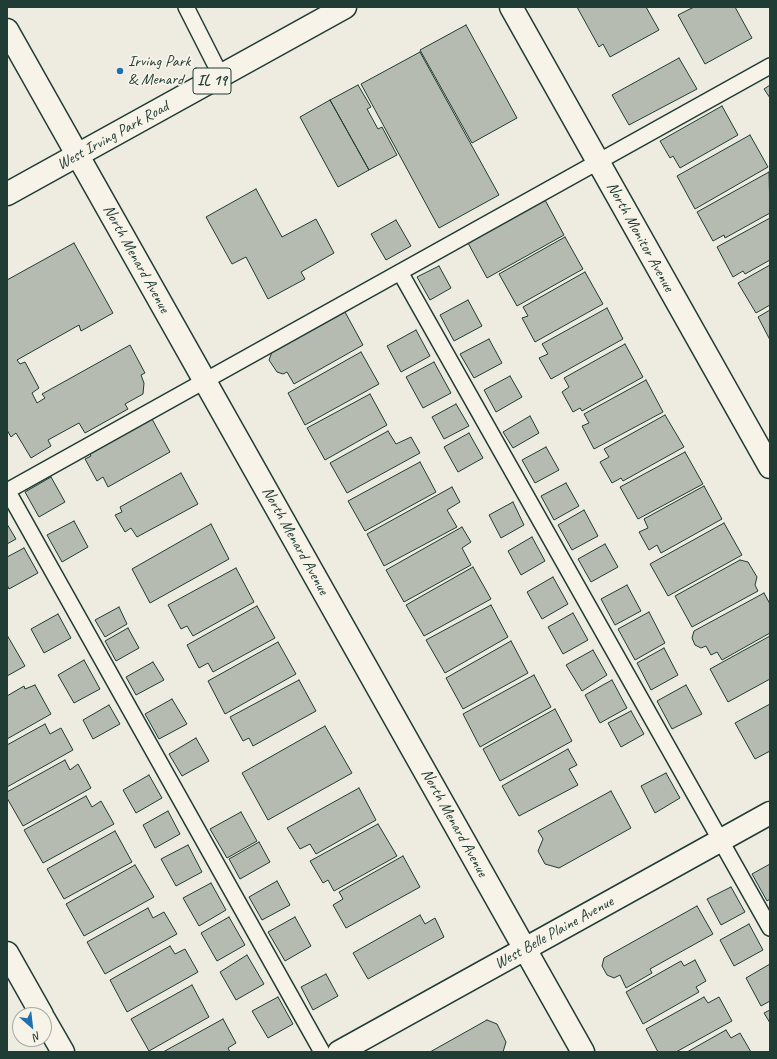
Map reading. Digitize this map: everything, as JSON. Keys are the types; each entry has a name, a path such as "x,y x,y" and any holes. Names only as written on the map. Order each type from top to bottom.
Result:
{"street":[{"name":"West Irving Park Road","path":"7,194 345,7"},
{"name":"North Monitor Avenue","path":"511,7 770,467"},
{"name":"North Menard Avenue","path":"7,30 583,1052"},
{"name":"West Belle Plaine Avenue","path":"339,1052 770,813"},
{"path":"7,953 37,1007"},
{"path":"52,1033 63,1052"}],"lane":[{"path":"186,7 221,76"},
{"path":"322,1052 7,491 770,66"},
{"path":"400,272 770,928"}],"building":[{"path":"577,7 646,7 659,30 610,57 603,44 599,47"},
{"path":"694,7 735,7 752,38 705,64 678,15"},
{"path":"466,25 517,118 472,143 420,50"},
{"path":"420,52 499,195 439,228 361,84"},
{"path":"679,58 697,89 629,125 612,95"},
{"path":"358,85 371,107 367,109 378,129 382,127 397,155 369,170 330,100"},
{"path":"770,85 770,98 764,89"},
{"path":"330,100 369,170 338,187 300,117"},
{"path":"722,106 738,135 680,168 673,156 670,158 660,141"},
{"path":"750,135 768,167 695,209 677,176"},
{"path":"769,172 770,213 725,238 724,235 713,241 697,212"},
{"path":"256,189 282,237 316,219 334,253 301,272 305,279 268,299 246,257 232,264 206,217"},
{"path":"545,200 564,235 487,278 468,243"},
{"path":"770,218 770,260 745,274 743,271 733,277 717,247"},
{"path":"396,220 411,246 386,260 371,234"},
{"path":"565,237 583,269 517,306 499,274"},
{"path":"74,243 113,313 81,331 79,325 17,360 20,364 25,362 39,388 32,393 37,403 45,398 42,394 130,345 145,373 141,375 144,383 143,394 125,404 128,409 85,433 79,423 48,440 51,446 31,458 16,433 11,437 7,430 7,280"},
{"path":"770,265 770,305 756,313 738,283"},
{"path":"439,266 451,288 430,300 417,277"},
{"path":"585,272 603,304 535,342 522,318 528,316 523,307"},
{"path":"468,300 482,326 454,341 440,315"},
{"path":"607,308 623,339 551,379 539,358 548,354 542,344"},
{"path":"770,310 770,340 758,317"},
{"path":"345,312 363,345 294,384 287,372 283,374 277,372 269,360 272,352"},
{"path":"416,330 430,356 401,372 387,346"},
{"path":"489,339 502,363 474,378 460,354"},
{"path":"625,344 643,377 582,411 580,408 573,412 562,392 569,387 564,378"},
{"path":"361,352 379,384 305,425 288,393"},
{"path":"434,362 451,393 423,408 406,377"},
{"path":"510,376 522,397 496,412 484,390"},
{"path":"646,380 663,412 594,449 582,426 589,423 584,414"},
{"path":"370,394 387,425 325,460 307,428"},
{"path":"456,404 469,426 444,439 432,417"},
{"path":"665,415 684,447 623,481 621,478 612,483 600,462 609,457 604,449"},
{"path":"530,416 539,433 513,448 503,432"},
{"path":"152,419 170,452 108,487 103,477 97,481 85,459 91,456 89,453"},
{"path":"388,431 396,444 411,437 420,453 347,493 330,463"},
{"path":"469,433 483,458 458,472 444,447"},
{"path":"546,447 559,470 535,483 522,460"},
{"path":"685,452 703,484 638,519 620,487"},
{"path":"420,462 436,492 365,531 348,501"},
{"path":"181,473 198,504 137,537 131,528 125,532 115,515 122,512 120,507"},
{"path":"51,477 65,502 39,517 25,492"},
{"path":"566,483 579,506 554,520 541,496"},
{"path":"704,486 722,519 661,553 657,545 649,550 639,532 648,528 644,519"},
{"path":"452,487 460,502 447,510 457,527 384,566 367,534"},
{"path":"513,502 524,525 501,538 489,515"},
{"path":"584,510 598,536 572,550 558,525"},
{"path":"74,521 88,547 62,562 47,535"},
{"path":"724,523 742,555 668,596 650,564"},
{"path":"7,524 16,539 7,544"},
{"path":"211,524 229,559 150,603 132,569"},
{"path":"462,527 471,542 462,548 471,565 404,602 386,570"},
{"path":"532,537 545,561 521,575 508,551"},
{"path":"605,544 618,567 591,582 578,559"},
{"path":"24,548 38,573 9,589 7,585 7,557"},
{"path":"740,560 748,562 757,577 755,585 758,591 692,627 675,596"},
{"path":"473,567 491,599 424,636 406,605"},
{"path":"236,568 254,602 193,636 187,626 181,629 168,605"},
{"path":"553,577 568,604 542,619 527,592"},
{"path":"627,585 641,611 615,625 601,599"},
{"path":"764,593 770,604 770,633 722,660 717,652 711,655 706,646 701,648 695,645 692,638 694,631"},
{"path":"491,605 508,637 445,673 426,640"},
{"path":"257,606 275,638 213,672 208,663 199,668 187,645"},
{"path":"119,607 127,624 105,637 95,620"},
{"path":"649,612 665,643 635,660 618,629"},
{"path":"573,613 588,640 563,654 548,627"},
{"path":"58,614 71,638 44,653 31,629"},
{"path":"128,628 139,648 116,661 105,641"},
{"path":"7,635 25,666 7,676"},
{"path":"770,636 770,679 728,702 710,669"},
{"path":"511,641 528,673 463,709 446,678"},
{"path":"278,642 296,674 225,714 208,681"},
{"path":"664,648 678,675 651,690 637,663"},
{"path":"593,650 607,675 582,691 566,665"},
{"path":"84,660 100,689 74,703 58,675"},
{"path":"153,662 164,680 136,695 126,677"},
{"path":"534,675 551,707 480,747 463,714"},
{"path":"299,680 316,711 253,746 249,738 243,741 230,717"},
{"path":"612,680 627,708 600,723 585,695"},
{"path":"35,685 51,714 7,739 7,696 24,686 25,689"},
{"path":"686,685 702,714 672,729 657,701"},
{"path":"172,699 187,724 159,739 145,714"},
{"path":"770,704 770,751 755,759 735,723"},
{"path":"109,705 120,724 93,739 83,720"},
{"path":"555,709 572,741 500,781 483,749"},
{"path":"631,711 644,734 621,747 608,723"},
{"path":"45,724 50,734 61,728 73,750 7,787 7,745"},
{"path":"325,726 352,773 268,820 242,773"},
{"path":"196,738 209,761 182,776 169,754"},
{"path":"568,749 577,765 569,769 578,785 519,816 502,786"},
{"path":"65,760 70,770 78,764 91,788 23,826 7,798 7,792"},
{"path":"666,773 680,798 655,813 641,786"},
{"path":"149,775 162,798 136,813 123,790"},
{"path":"359,788 376,820 316,854 310,844 300,849 287,828"},
{"path":"611,791 631,828 559,868 545,864 538,851 543,839 538,831"},
{"path":"86,796 92,807 101,801 114,824 43,863 24,830"},
{"path":"168,811 180,834 155,848 143,825"},
{"path":"241,812 257,841 227,858 210,829"},
{"path":"378,824 397,856 334,891 328,880 323,883 310,861"},
{"path":"115,831 132,862 64,899 47,869"},
{"path":"259,842 270,862 240,879 229,859"},
{"path":"188,845 202,872 176,886 161,859"},
{"path":"403,856 420,887 346,928 333,905 343,899 339,892"},
{"path":"770,864 770,899 767,901 752,874"},
{"path":"135,865 154,897 84,936 66,904"},
{"path":"277,881 290,905 262,920 249,897"},
{"path":"211,883 226,910 199,926 183,898"},
{"path":"731,887 745,912 721,925 707,899"},
{"path":"697,906 713,934 650,969 652,973 626,988 620,975 614,978 607,975 602,966 604,958"},
{"path":"148,908 153,918 164,912 177,934 105,974 87,942"},
{"path":"420,915 425,924 435,918 444,937 368,979 353,953"},
{"path":"229,917 245,945 217,961 201,933"},
{"path":"295,917 311,946 285,961 268,932"},
{"path":"749,924 763,950 734,966 720,940"},
{"path":"170,946 175,954 185,949 198,972 127,1012 110,980"},
{"path":"247,955 264,984 236,1000 220,972"},
{"path":"695,960 706,981 696,987 699,992 643,1024 626,992 681,961 684,966"},
{"path":"770,964 770,1001 761,1006 746,978"},
{"path":"326,974 338,996 313,1010 301,987"},
{"path":"192,985 209,1017 149,1051 131,1019"},
{"path":"278,997 293,1024 268,1038 252,1011"},
{"path":"704,997 708,1003 719,997 732,1021 676,1052 658,1052 646,1029"},
{"path":"770,1010 770,1023 764,1013"},
{"path":"223,1019 236,1043 228,1048 230,1052 163,1052"},
{"path":"487,1020 497,1024 506,1042 503,1052 430,1052"},
{"path":"726,1030 731,1038 740,1033 751,1052 687,1052"}],"place":[{"name":"Irving Park & Menard","path":"120,71"}]}
